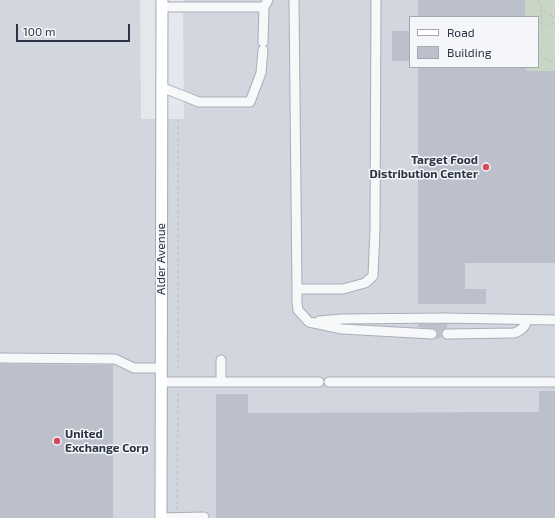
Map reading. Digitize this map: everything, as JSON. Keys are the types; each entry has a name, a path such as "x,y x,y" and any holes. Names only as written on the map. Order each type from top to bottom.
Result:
{"main road":[{"name":"Alder Avenue","path":"161,518 162,4"}],"lane":[{"path":"294,0 298,310 309,322 342,329 432,334"},
{"path":"297,289 343,289 365,283 373,276 376,222 376,0"},
{"path":"161,87 199,102 250,102 261,73 266,4 162,4"},
{"path":"309,322 342,319 444,318 555,320"},
{"path":"447,334 514,333 522,329 526,323 526,320"},
{"path":"0,358 115,359 134,368 162,368"},
{"path":"221,360 221,382"},
{"path":"162,382 318,382"},
{"path":"330,382 555,382"},
{"path":"161,518 204,517"}],"path":[{"path":"538,0 541,8 543,23 539,34"},
{"path":"541,8 548,14 555,17"},
{"path":"542,29 549,24 555,23"},
{"path":"539,50 543,57 549,61 555,62"},
{"path":"178,119 178,369"},
{"path":"177,517 178,393"}],"shaded area":[{"path":"0,0 140,0 141,119 184,119 183,0 555,0 555,518 0,518"}],"green space":[{"path":"525,0 555,0 555,71 526,71 526,68 539,68 539,16 525,16"}],"building":[{"path":"418,0 525,0 525,16 418,16"},
{"path":"392,31 409,31 409,61 392,61"},
{"name":"Target Food Distribution Center","path":"418,68 526,68 526,71 555,71 555,263 465,263 465,289 486,289 486,304 418,304"},
{"path":"418,324 447,324 447,328 442,331 442,337 437,337 438,334 436,329 418,327"},
{"name":"United Exchange Corp","path":"0,364 113,365 113,518 0,518"},
{"path":"539,391 555,391 555,518 216,518 216,394 248,394 248,413 539,412"}],"tunnel":[{"path":"432,334 447,334"}],"place":[{"name":"Target Food Distribution Center","path":"486,167"},
{"name":"United Exchange Corp","path":"57,441"}]}
